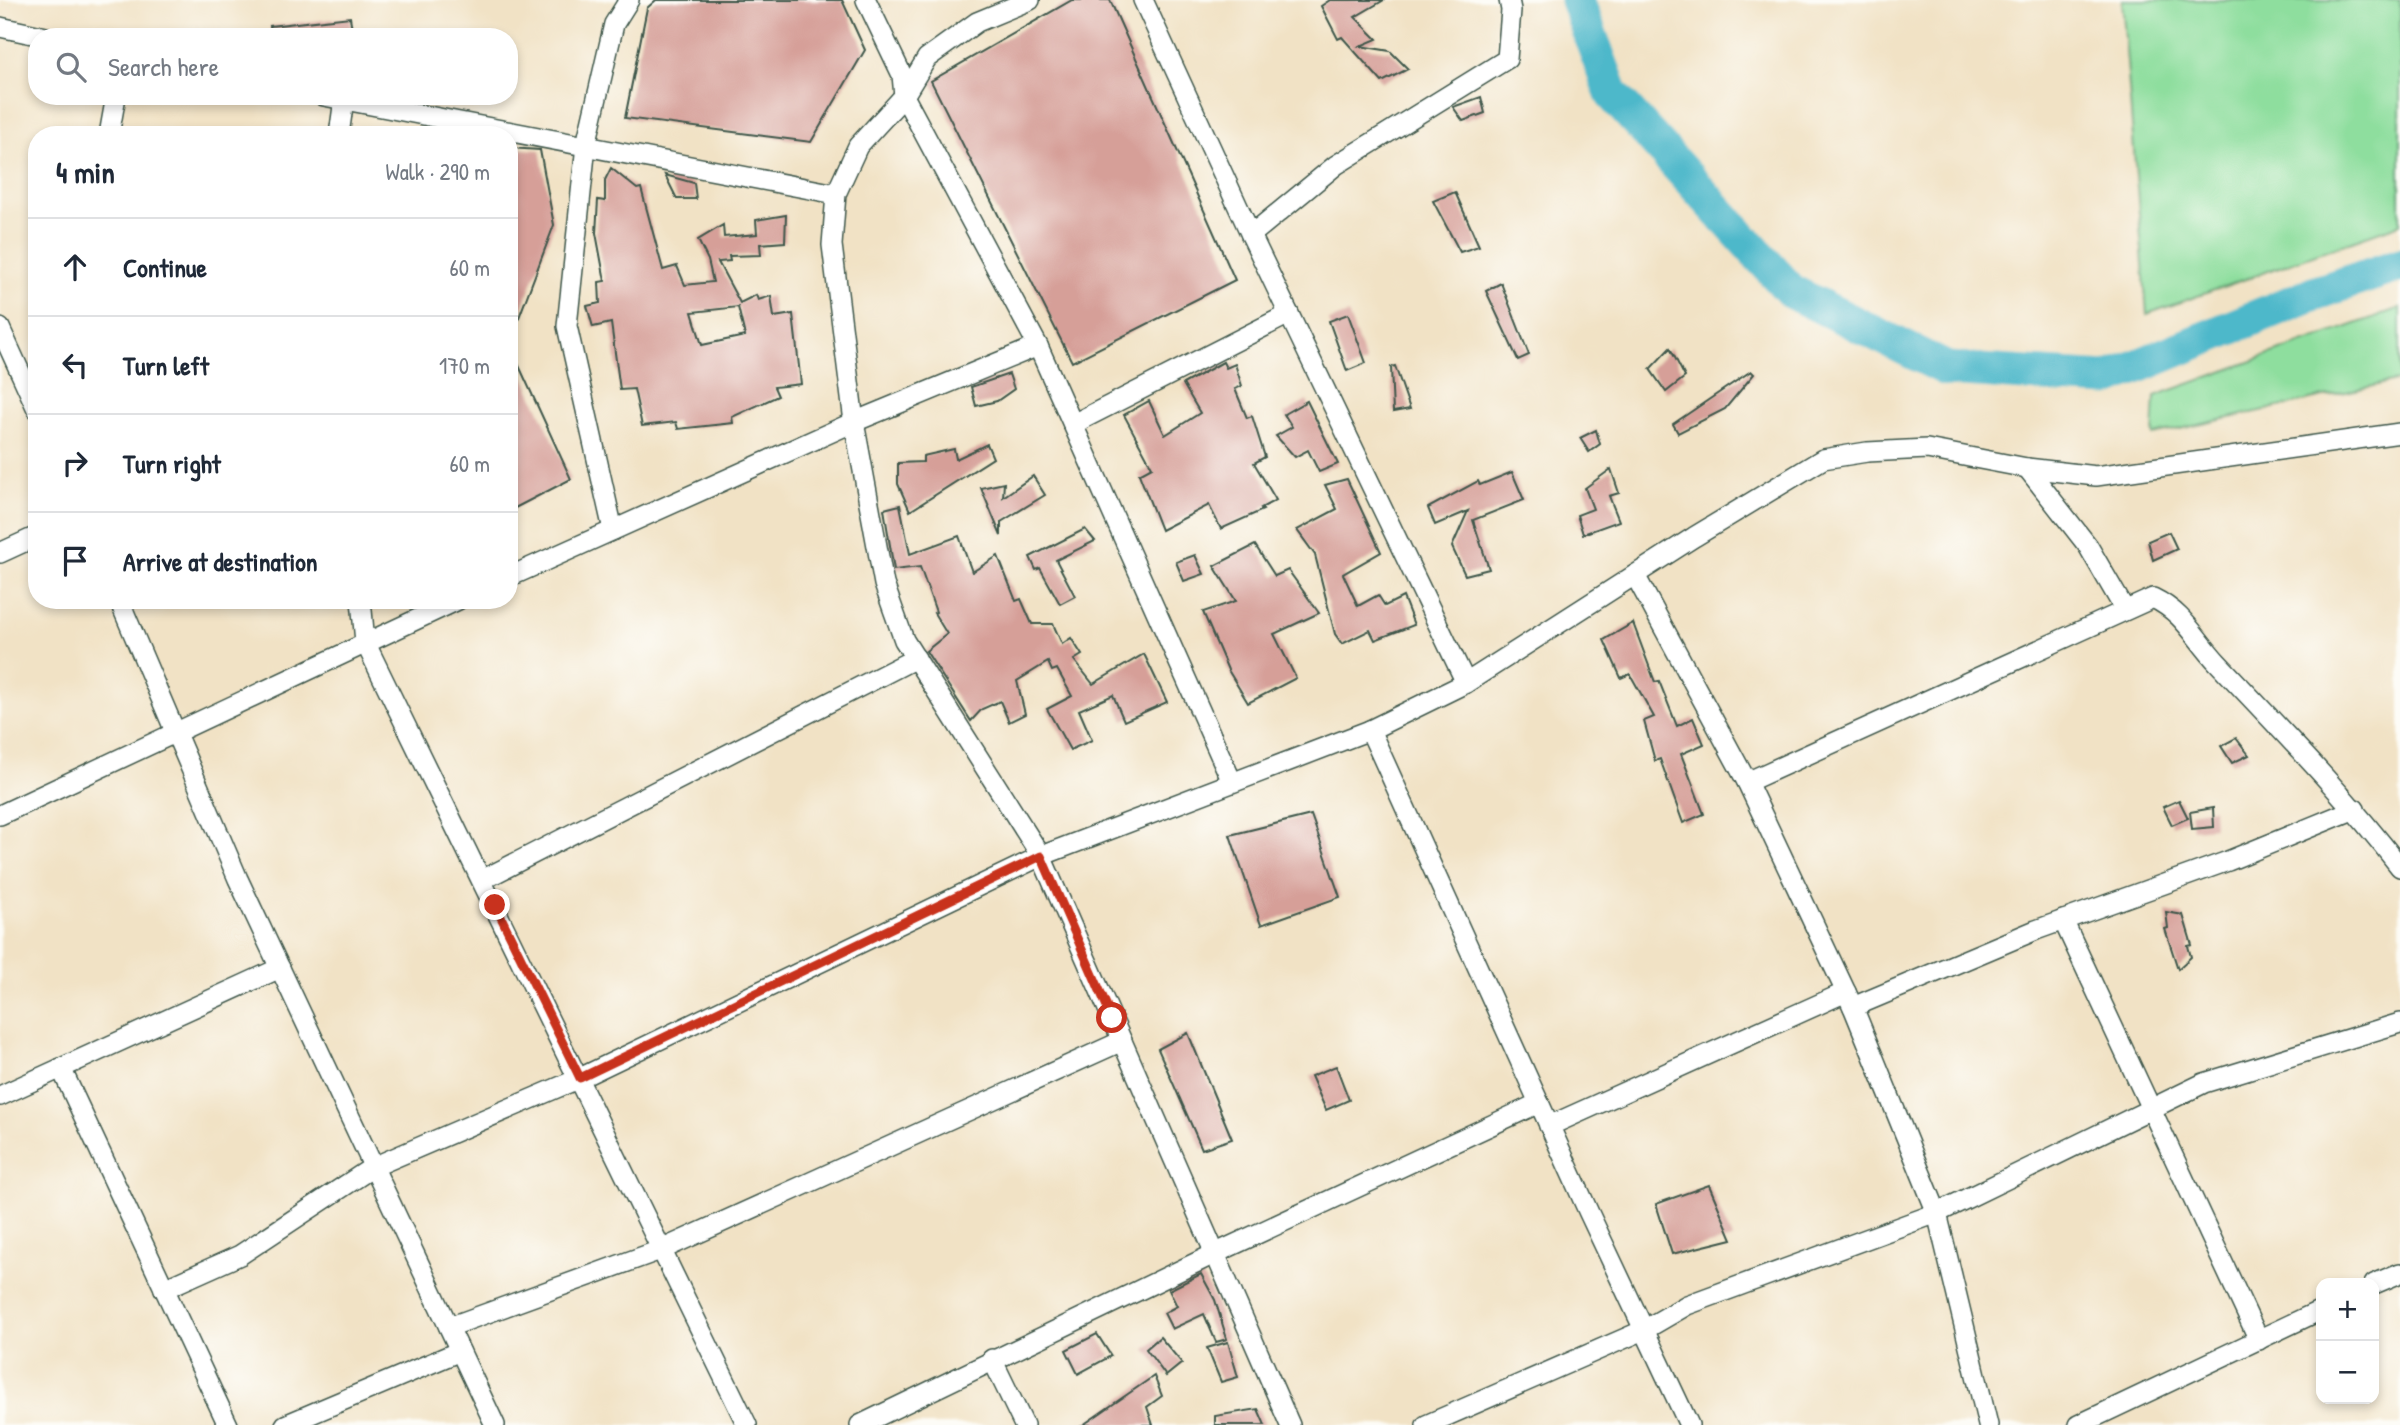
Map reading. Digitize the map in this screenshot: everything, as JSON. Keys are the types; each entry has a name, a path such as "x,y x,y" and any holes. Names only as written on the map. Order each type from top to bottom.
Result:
{"street":[{"path":"613,530 567,326 586,145 614,24 629,0"},
{"path":"866,0 902,75 904,96 1038,346 1232,782"},
{"path":"1030,0 977,22 927,58 904,96 858,146 836,194 832,245 854,422 884,584 904,640 1041,856 1290,1425"},
{"path":"1143,0 1251,235 1466,683"},
{"path":"1251,235 1336,166 1507,59 1511,10 1509,0"},
{"path":"0,27 28,33"},
{"path":"111,126 114,105"},
{"path":"340,126 343,105"},
{"path":"376,105 486,126"},
{"path":"518,132 836,194"},
{"path":"1073,424 1289,314"},
{"path":"0,328 6,357 28,394"},
{"path":"518,573 854,422 1038,346"},
{"path":"164,1289 240,1255 373,1167 580,1078 1041,856 1370,730 1466,683 1823,459 1867,452 1927,449 2028,468 2095,476 2400,433"},
{"path":"2028,468 2088,546 2125,610"},
{"path":"0,553 28,540"},
{"path":"1635,575 1747,782 1850,999 1937,1213 1988,1425"},
{"path":"1747,782 2153,598 2173,607 2213,658 2355,809 2400,867"},
{"path":"123,609 173,733 280,968 495,1425"},
{"path":"362,609 365,642 747,1425"},
{"path":"0,815 438,609"},
{"path":"482,880 916,658"},
{"path":"1370,730 1549,1126 1689,1425"},
{"path":"1549,1126 1850,999 2228,861 2355,809"},
{"path":"2063,920 2148,1108 2259,1340"},
{"path":"0,1096 280,968"},
{"path":"1426,1425 1644,1330 1687,1305 1937,1213 2204,1083 2400,1023"},
{"path":"449,1327 663,1249 1122,1041"},
{"path":"61,1069 228,1425"},
{"path":"860,1425 992,1359 1539,1103"},
{"path":"2379,1282 2400,1273"},
{"path":"2078,1425 2316,1312"},
{"path":"285,1425 460,1351"},
{"path":"992,1359 1024,1425"}],"green space":[{"path":"2122,0 2400,0 2400,224 2147,314"},
{"path":"2400,308 2400,380 2153,435 2155,396"}],"building":[{"path":"656,0 842,0 865,50 811,142 625,118 647,8"},
{"path":"1072,0 1110,0 1235,280 1072,362 931,81"},
{"path":"1330,0 1384,0 1355,17 1377,39 1360,46 1390,51 1408,69 1382,82 1342,37 1338,39 1321,6"},
{"path":"350,17 352,28 270,28"},
{"path":"1481,97 1485,113 1463,121 1453,107"},
{"path":"518,149 540,150 554,225 518,320"},
{"path":"611,168 637,189 641,188 663,270 677,266 685,285 713,282 708,260 698,240 723,225 724,237 757,234 756,220 786,215 785,242 760,244 761,255 729,256 730,261 718,262 740,303 756,295 758,300 771,296 774,317 793,314 801,384 774,387 778,396 732,417 733,423 678,429 676,422 642,426 634,389 620,390 611,323 593,327 587,306 600,303 599,282 605,281 596,233 598,200 605,201 605,180","holes":["738,307 745,336 702,345 692,312"]},
{"path":"665,175 694,183 696,199 677,199"},
{"path":"1455,192 1479,246 1460,252 1433,201"},
{"path":"1501,283 1529,355 1518,360 1486,291"},
{"path":"1348,314 1366,363 1347,371 1329,321"},
{"path":"1670,348 1685,377 1666,392 1650,369"},
{"path":"1223,362 1226,368 1235,364 1242,386 1235,389 1247,418 1252,416 1265,457 1254,463 1276,500 1261,508 1263,510 1221,529 1209,505 1161,530 1139,474 1152,467 1124,415 1149,401 1165,435 1200,413 1183,384"},
{"path":"518,364 571,479 518,506"},
{"path":"1395,366 1410,409 1393,412 1391,367"},
{"path":"1751,371 1754,374 1725,409 1678,433 1673,424"},
{"path":"1009,374 1014,389 997,401 976,406 971,387"},
{"path":"1307,401 1338,464 1319,472 1308,450 1295,457 1276,436 1292,427 1284,414"},
{"path":"1596,430 1600,444 1589,452 1580,438"},
{"path":"987,444 993,458 910,511 898,484 898,463 923,462 923,456 954,449 956,459"},
{"path":"1611,469 1619,493 1609,496 1619,521 1583,534 1577,515 1593,509 1585,488"},
{"path":"1512,472 1524,500 1473,520 1489,569 1465,575 1452,547 1468,511 1435,525 1428,508 1478,481 1480,485"},
{"path":"1033,476 1045,495 1001,522 1001,536 981,488 1004,483 1003,497"},
{"path":"1347,479 1381,552 1343,574 1358,606 1378,595 1385,606 1403,597 1414,625 1375,640 1370,630 1342,644 1335,634 1315,555 1297,530 1337,509 1325,485"},
{"path":"900,505 910,554 959,536 972,572 998,556 1016,601 1021,599 1032,624 1053,624 1062,644 1071,638 1082,655 1074,660 1093,684 1144,654 1167,702 1124,721 1113,695 1079,710 1092,740 1070,750 1047,709 1072,696 1057,669 1052,671 1048,662 1017,681 1025,714 1009,722 1000,701 982,709 971,721 926,651 947,634 934,613 936,612 920,567 894,570 884,509"},
{"path":"1085,529 1095,541 1056,560 1075,596 1060,604 1040,568 1036,570 1030,557"},
{"path":"2169,532 2177,549 2153,560 2148,541"},
{"path":"1255,545 1275,576 1288,570 1319,613 1274,634 1296,678 1248,703 1228,670 1203,612 1236,601 1214,566"},
{"path":"1195,555 1204,574 1184,581 1176,562"},
{"path":"1633,623 1655,682 1659,681 1677,726 1693,718 1704,744 1681,754 1704,814 1683,823 1660,759 1655,761 1644,721 1654,717 1630,674 1621,678 1604,640"},
{"path":"2236,738 2249,755 2232,763 2221,746"},
{"path":"2179,800 2188,818 2172,825 2163,807"},
{"path":"2213,808 2214,827 2192,829 2190,812"},
{"path":"1311,815 1340,897 1261,925 1230,835"},
{"path":"2166,912 2183,915 2192,945 2188,946 2191,957 2178,969 2165,929 2168,928"},
{"path":"1188,1033 1232,1139 1202,1149 1158,1049"},
{"path":"1336,1066 1349,1100 1326,1110 1311,1076"},
{"path":"1709,1185 1732,1239 1672,1254 1656,1204"},
{"path":"1201,1274 1215,1300 1227,1339 1216,1342 1204,1314 1172,1329 1164,1313 1177,1306 1169,1290"},
{"path":"1097,1334 1111,1356 1078,1374 1066,1350"},
{"path":"1160,1337 1182,1363 1166,1376 1146,1349"},
{"path":"1228,1342 1238,1377 1221,1382 1207,1348"},
{"path":"1154,1376 1162,1396 1147,1407 1153,1425 1083,1425"},
{"path":"1258,1409 1265,1425 1215,1425 1215,1416"}],"waterway":[{"path":"1577,0 1612,94 1792,292 1947,369 2107,379 2307,296 2400,265"}],"route":[{"path":"495,905 580,1078 1041,856 1112,1018"}]}
